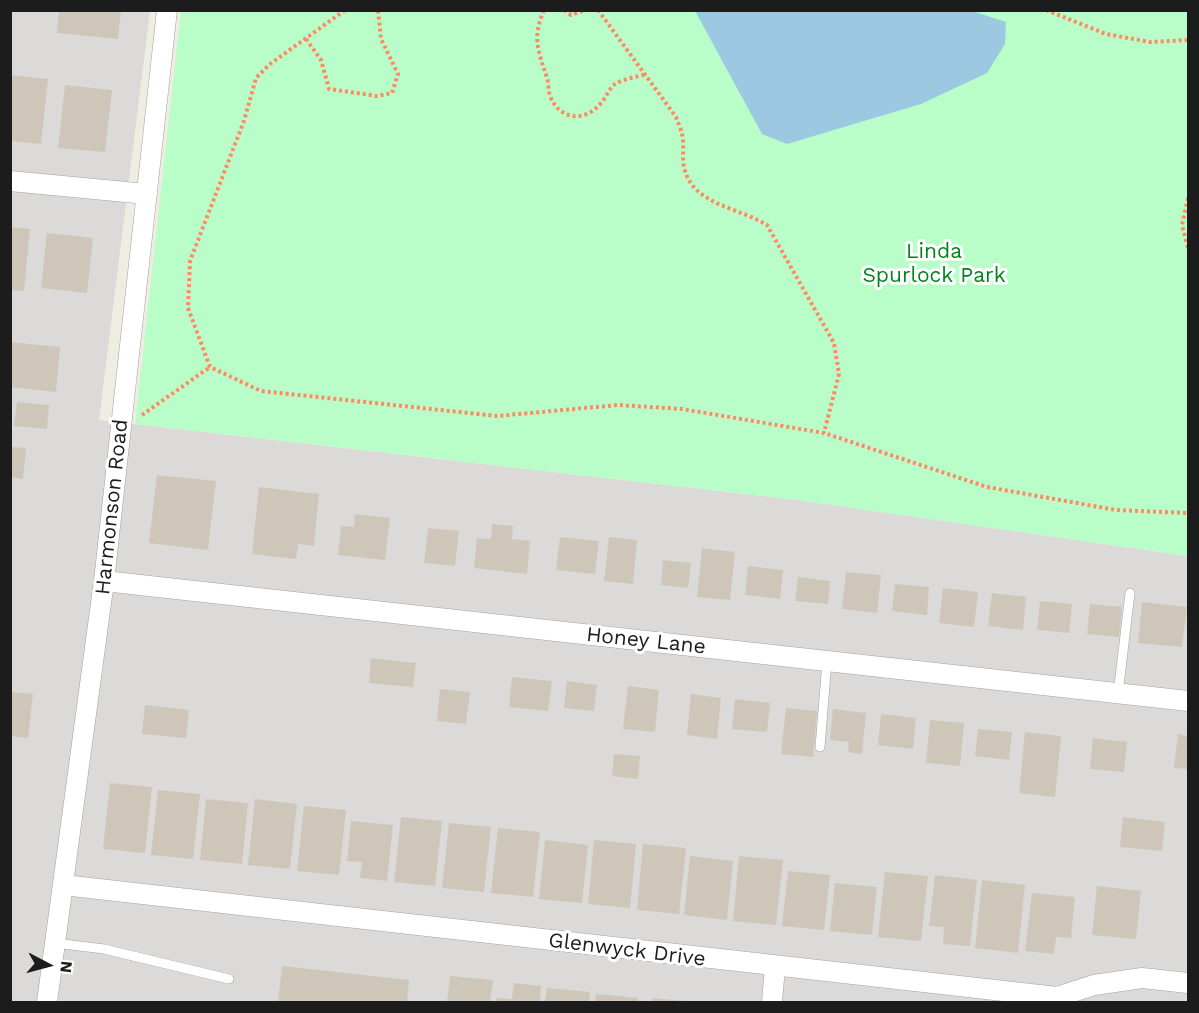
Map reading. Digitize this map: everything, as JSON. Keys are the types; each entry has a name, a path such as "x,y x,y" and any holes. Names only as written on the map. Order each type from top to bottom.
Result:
{"street":[{"name":"Harmonson Road","path":"47,1002 104,581 167,10"},
{"path":"10,181 147,195"},
{"name":"Honey Lane","path":"104,581 1188,701"},
{"name":"Glenwyck Drive","path":"63,885 1057,1000 1094,985 1142,978 1188,983"},
{"path":"772,1002 775,967"}],"lane":[{"path":"1118,694 1130,593"},
{"path":"820,747 827,661"},
{"path":"55,943 104,949 229,979"}],"path":[{"path":"345,10 270,64 256,78 244,122 190,261 188,308 210,367 261,391 497,416 618,405 682,409 824,433 987,487 1116,510 1188,513"},
{"path":"306,39 321,60 329,89 377,96 392,93 398,74 381,39 378,10"},
{"path":"544,10 536,28 538,52 548,80 550,96 569,116 579,118 592,113 614,85 646,74"},
{"path":"564,10 571,15 585,10"},
{"path":"598,10 676,117 682,135 684,170 691,187 703,197 750,215 767,225 834,343 839,374 824,433"},
{"path":"1046,10 1106,34 1150,42 1188,40"},
{"path":"1188,198 1182,225 1188,248"},
{"path":"120,430 210,367"}],"shaded area":[{"path":"10,11 150,11 99,420 798,500 1188,556 1188,1002 11,1002"}],"green space":[{"name":"Linda Spurlock Park","path":"181,11 1188,11 1188,556 798,500 135,424"}],"water":[{"path":"695,11 972,11 1006,22 1005,44 987,73 921,104 787,144 762,134"}],"building":[{"path":"59,10 121,10 118,39 57,33"},
{"path":"10,75 48,79 41,144 10,141"},
{"path":"65,85 112,90 105,152 58,148"},
{"path":"10,227 30,229 24,291 10,290"},
{"path":"47,233 93,238 87,293 41,288"},
{"path":"10,342 60,347 56,392 10,387"},
{"path":"17,402 49,405 47,429 14,426"},
{"path":"10,447 26,448 23,479 10,477"},
{"path":"157,475 216,481 208,550 149,543"},
{"path":"259,487 319,494 314,546 298,544 296,559 252,554"},
{"path":"355,514 390,518 385,560 338,555 341,526 354,527"},
{"path":"492,524 513,526 512,539 530,541 527,574 474,568 477,538 491,539"},
{"path":"428,528 459,531 455,566 424,563"},
{"path":"560,537 599,541 595,574 556,570"},
{"path":"609,537 637,540 633,584 604,581"},
{"path":"702,548 735,552 730,600 697,597"},
{"path":"663,560 691,563 688,588 661,585"},
{"path":"748,566 783,570 780,599 745,595"},
{"path":"846,572 881,575 877,613 842,609"},
{"path":"798,577 830,581 828,604 795,601"},
{"path":"895,584 929,587 927,615 892,611"},
{"path":"943,588 978,592 974,627 939,623"},
{"path":"992,593 1026,597 1023,630 988,626"},
{"path":"1040,601 1072,604 1069,633 1037,630"},
{"path":"1142,602 1187,607 1182,647 1138,643"},
{"path":"1090,604 1122,607 1119,637 1087,634"},
{"path":"371,658 416,663 413,687 369,683"},
{"path":"512,677 552,681 548,711 509,707"},
{"path":"567,681 597,685 594,711 564,708"},
{"path":"628,686 659,690 655,732 623,729"},
{"path":"440,689 470,692 466,724 437,721"},
{"path":"10,692 33,694 28,738 10,736"},
{"path":"691,694 721,698 717,739 687,735"},
{"path":"735,699 770,703 767,732 732,729"},
{"path":"145,705 189,710 186,738 142,734"},
{"path":"786,708 817,711 813,757 781,754"},
{"path":"833,709 866,713 862,754 848,752 849,742 830,740"},
{"path":"881,714 916,718 913,749 878,745"},
{"path":"930,720 964,723 960,766 926,763"},
{"path":"978,729 1012,732 1009,760 975,756"},
{"path":"1025,732 1061,736 1055,797 1019,793"},
{"path":"1178,734 1188,736 1188,769 1174,768"},
{"path":"1093,738 1127,742 1124,772 1090,769"},
{"path":"614,754 640,756 638,779 612,776"},
{"path":"110,783 152,787 145,853 103,849"},
{"path":"158,790 200,794 193,859 151,855"},
{"path":"206,799 248,803 242,864 200,860"},
{"path":"255,799 297,804 290,869 248,865"},
{"path":"304,806 346,810 339,875 297,871"},
{"path":"401,817 442,821 435,886 394,882"},
{"path":"1123,817 1165,822 1162,851 1120,847"},
{"path":"351,821 393,825 387,881 360,878 362,862 347,861"},
{"path":"449,823 491,827 484,892 442,888"},
{"path":"498,828 540,832 533,897 491,893"},
{"path":"545,840 588,845 582,903 539,899"},
{"path":"594,840 636,844 630,908 588,904"},
{"path":"643,844 686,848 679,914 637,910"},
{"path":"690,856 733,861 727,920 684,915"},
{"path":"739,856 783,860 776,925 733,921"},
{"path":"788,871 830,875 824,930 782,926"},
{"path":"885,872 928,876 921,941 878,937"},
{"path":"935,875 977,880 970,946 943,944 944,927 929,926"},
{"path":"982,880 1025,885 1018,953 975,948"},
{"path":"835,883 877,887 872,935 830,931"},
{"path":"1097,886 1141,891 1136,939 1092,935"},
{"path":"1032,893 1075,897 1071,938 1056,937 1054,954 1025,951"},
{"path":"282,966 409,980 407,1002 278,1002"},
{"path":"450,976 493,980 490,1002 447,1002"},
{"path":"514,983 541,986 540,1002 496,1002 497,998 512,999"},
{"path":"547,988 590,992 589,1002 545,1002"},
{"path":"596,994 638,998 638,1002 595,1002"},
{"path":"653,998 683,1001 683,1002 652,1002"}]}
